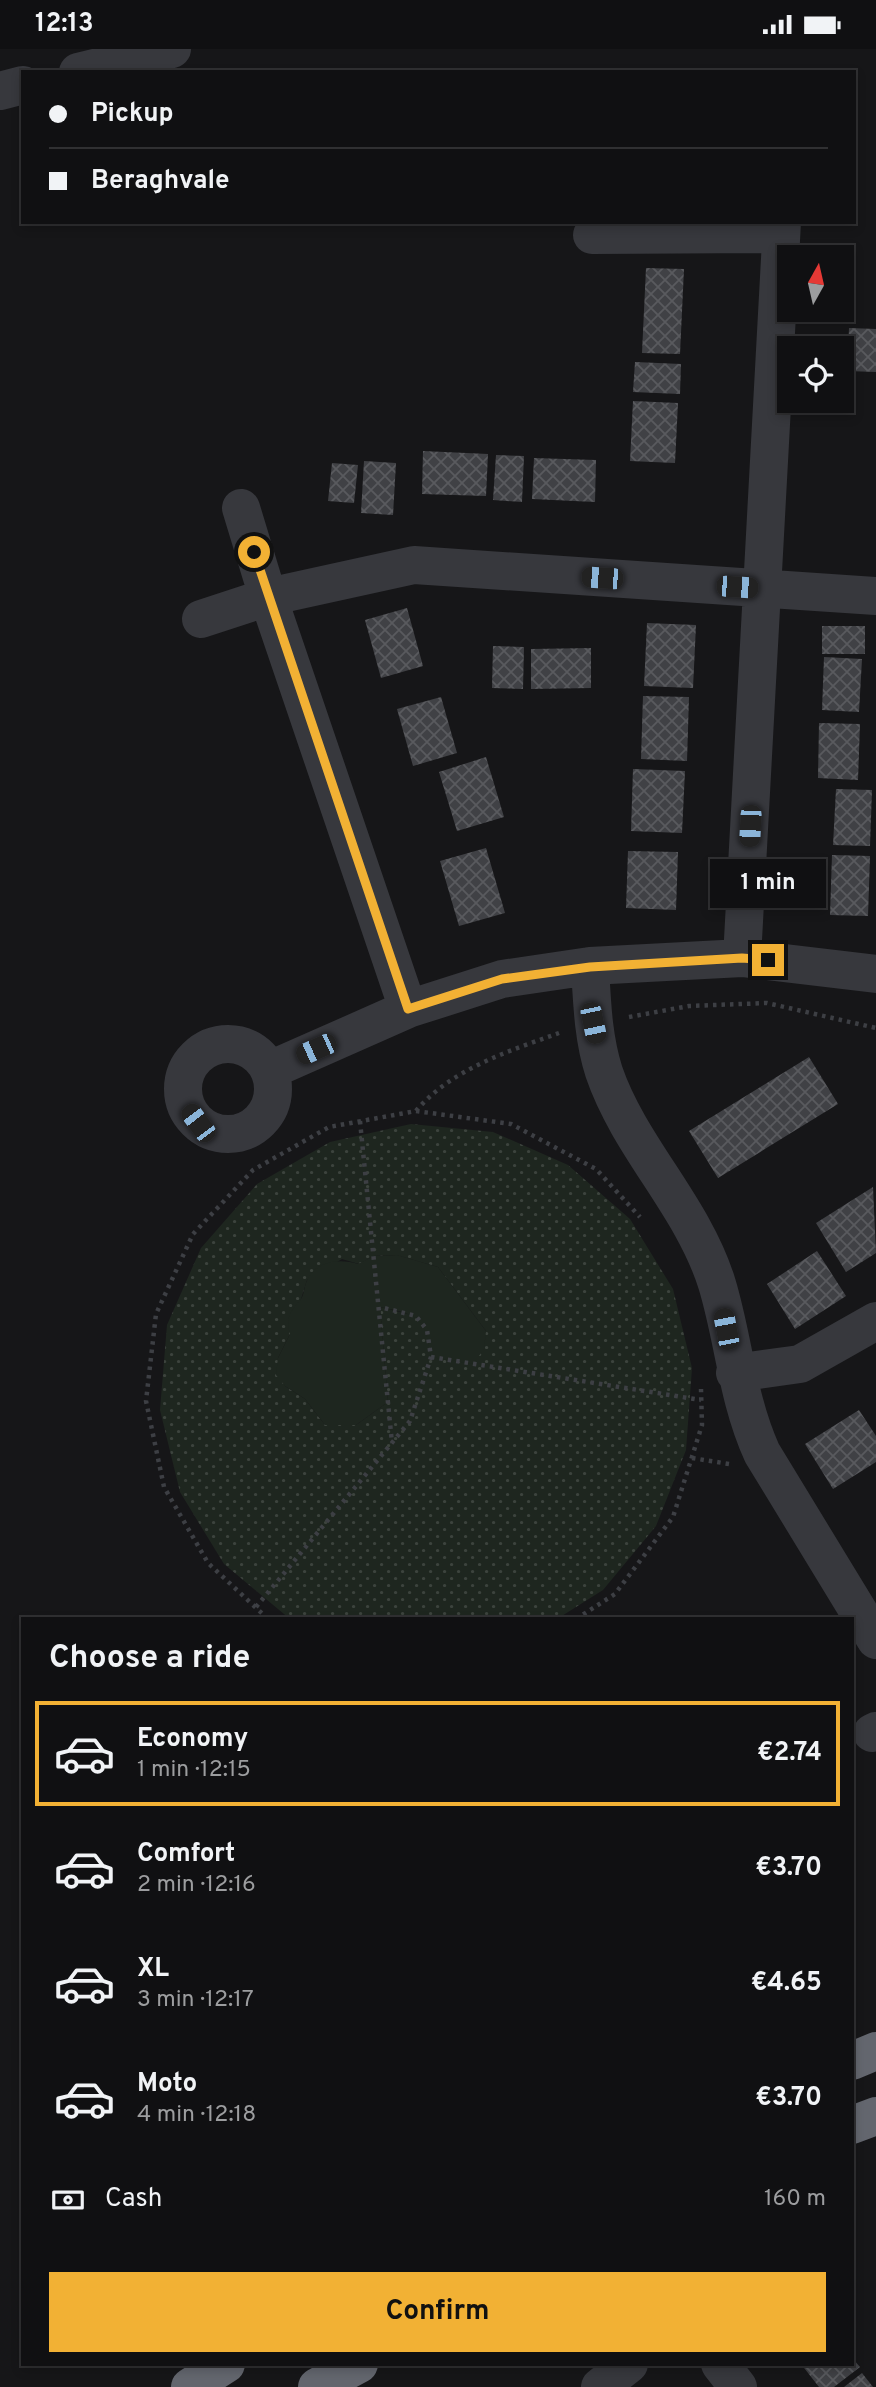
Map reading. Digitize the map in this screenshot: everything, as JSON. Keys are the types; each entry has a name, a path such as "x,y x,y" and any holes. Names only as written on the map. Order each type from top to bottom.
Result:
{"highway":[{"path":"854,2060 876,2051"},
{"path":"854,2124 876,2116"},
{"path":"190,2387 223,2366"},
{"path":"317,2387 355,2366"}],"street":[{"path":"86,70 172,49"},
{"path":"0,91 21,86"},
{"path":"592,235 781,228 764,588 742,958"},
{"path":"241,508 268,597 408,1009"},
{"path":"201,619 268,597 414,565 876,596"},
{"path":"270,1070 408,1009 502,979 590,967 742,958 876,974"},
{"path":"590,967 593,1023 604,1071 616,1100 699,1239 712,1272 718,1375 748,1422 762,1453 876,1640"},
{"path":"718,1375 800,1364 876,1321"},
{"path":"600,2387 626,2366"},
{"path":"722,2366 738,2387"}],"path":[{"path":"416,1111 432,1091 499,1055 593,1023 689,1006 767,1003 876,1028"},
{"path":"266,1617 208,1563 164,1487 146,1401 156,1314 193,1234 253,1170 329,1128 416,1111 511,1124 596,1169 643,1220"},
{"path":"360,1121 392,1443"},
{"path":"256,1607 411,1421 431,1357 427,1330 416,1315 380,1307"},
{"path":"431,1357 701,1400"},
{"path":"579,1617 615,1594 673,1517 702,1425 701,1400 718,1375"}],"shaded area":[{"path":"411,1124 493,1132 568,1165 630,1219 673,1289 692,1368 686,1450 656,1526 603,1590 560,1617 288,1617 224,1564 180,1492 160,1410 167,1325 201,1248 257,1184 330,1142","holes":["396,1255 438,1267 486,1331 427,1330 416,1316 380,1307 388,1402 356,1425 325,1425 305,1399 285,1386 278,1358 290,1334 307,1280 342,1259 359,1264 374,1256"]},
{"path":"397,1255 438,1267 486,1331 484,1349 473,1364 431,1357 426,1333 418,1320 380,1307 388,1402 356,1425 325,1425 305,1399 285,1386 276,1375 278,1358 290,1334 290,1314 302,1297 310,1276 321,1266 343,1261 358,1264 374,1256"}],"building":[{"path":"646,268 684,269 680,354 642,353"},
{"path":"849,328 876,329 876,372 854,371 854,336 849,336"},
{"path":"635,362 681,364 680,394 633,392"},
{"path":"633,401 678,403 675,463 630,461"},
{"path":"423,451 488,454 486,496 422,494"},
{"path":"496,455 524,456 522,502 493,500"},
{"path":"534,458 596,460 595,502 532,499"},
{"path":"364,461 396,463 393,515 361,513"},
{"path":"332,463 358,465 354,503 328,501"},
{"path":"407,608 423,666 381,678 365,620"},
{"path":"647,623 696,625 693,688 644,686"},
{"path":"822,626 865,626 865,654 822,654"},
{"path":"493,646 524,647 523,689 492,688"},
{"path":"591,648 591,688 531,689 531,649"},
{"path":"824,657 862,659 859,712 822,710"},
{"path":"643,696 689,697 687,761 641,759"},
{"path":"441,697 457,753 413,766 397,709"},
{"path":"819,723 860,724 858,780 818,778"},
{"path":"486,757 504,817 457,831 439,772"},
{"path":"633,769 685,771 682,833 631,831"},
{"path":"836,789 872,790 870,846 833,845"},
{"path":"486,848 505,913 459,926 440,861"},
{"path":"628,851 678,852 676,910 626,908"},
{"path":"832,855 870,856 868,916 830,915"},
{"path":"809,1057 838,1104 718,1178 689,1131"},
{"path":"873,1187 876,1253 846,1272 816,1223"},
{"path":"817,1251 846,1296 795,1329 767,1284"},
{"path":"859,1410 876,1436 876,1462 833,1489 805,1444"},
{"path":"854,2360 860,2367 834,2387 819,2387 803,2366 854,2366"},
{"path":"862,2373 873,2387 844,2387"}],"route":[{"path":"254,552 408,1009 502,979 590,967 742,958 768,960"}]}
